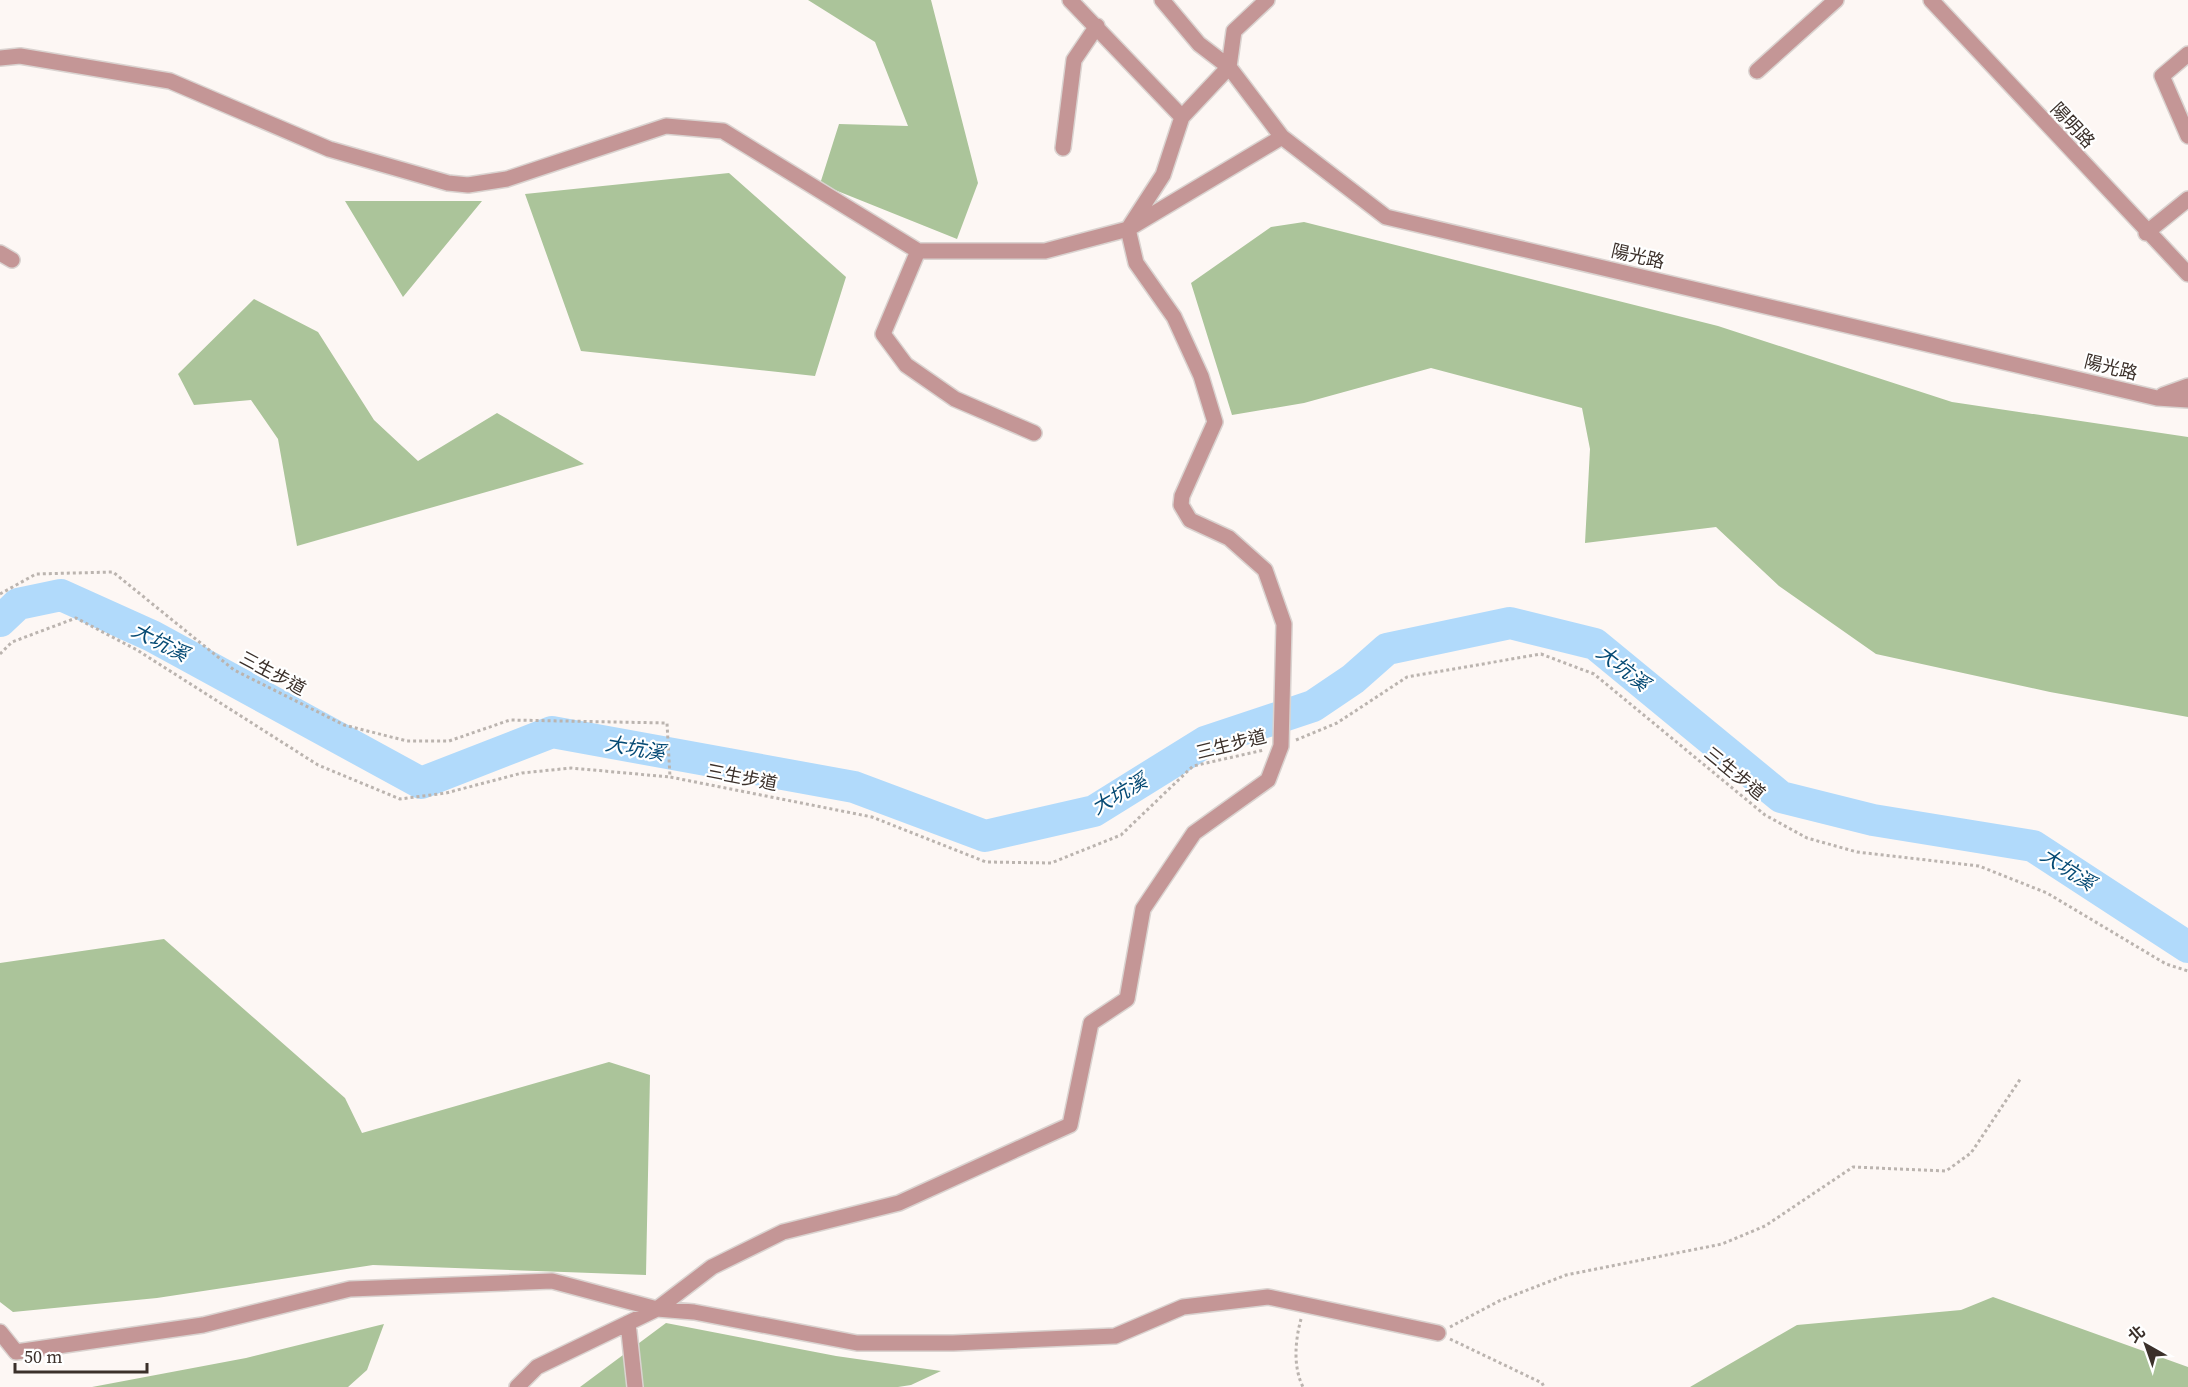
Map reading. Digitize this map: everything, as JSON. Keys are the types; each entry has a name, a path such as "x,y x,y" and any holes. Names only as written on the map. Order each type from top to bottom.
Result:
{"street":[{"path":"1070,0 1182,117"},
{"name":"陽光路","path":"1162,0 1199,44 1229,67 1282,137 1386,217 2157,398 2188,400"},
{"path":"518,1387 537,1368 657,1309 712,1267 783,1232 899,1203 1070,1125 1091,1023 1127,999 1143,909 1194,833 1269,780 1281,746 1284,624 1265,570 1229,538 1190,520 1181,505 1182,496 1215,422 1201,376 1174,317 1136,263 1128,228 1163,175 1182,117 1229,67 1234,31 1267,0"},
{"path":"1756,71 1836,0"},
{"name":"陽明路","path":"1931,0 2146,233 2188,274"},
{"path":"1063,147 1074,60 1097,26"},
{"path":"2188,54 2162,76 2188,136"},
{"path":"0,58 20,56 170,81 329,149 448,183 468,185 507,178 666,126 723,131 918,250 1045,251 1128,228 1282,137"},
{"path":"2146,233 2188,199"},
{"path":"918,250 883,334 906,365 955,399 1034,434"},
{"path":"2157,398 2188,386"},
{"path":"0,1332 16,1352 203,1325 350,1289 552,1281 657,1309 694,1312 857,1343 942,1343 1115,1336 1183,1307 1268,1297 1438,1334"},
{"path":"628,1323 635,1387"}],"path":[{"name":"三生步道","path":"0,594 36,574 112,572 234,670 344,724 407,741 449,741 510,720 667,723 670,777 872,817 986,862 1051,863 1121,835 1192,766 1281,746 1337,723 1407,677 1541,654 1594,674 1765,814 1807,838 1857,852 1979,866 2047,893 2166,964 2188,971"},
{"path":"0,654 12,642 76,618 137,650 318,765 400,799 446,793 522,773 571,768 670,777"},
{"path":"1438,1334 1499,1301 1566,1275 1722,1244 1764,1226 1853,1167 1946,1171 1971,1153 2021,1078"},
{"path":"1304,1387 1297,1374 1297,1335 1305,1305"},
{"path":"1438,1334 1542,1383 1544,1387"}],"green space":[{"path":"808,0 931,0 978,183 957,239 820,184 839,124 908,126 875,42"},
{"path":"729,173 846,277 815,376 581,351 525,194"},
{"path":"345,201 482,201 403,297"},
{"path":"1304,222 1718,326 1952,402 2188,437 2188,717 2050,692 1876,654 1779,586 1716,527 1585,543 1590,449 1582,408 1431,368 1304,403 1232,415 1191,283 1271,227"},
{"path":"254,299 318,332 374,420 418,461 497,413 584,464 297,546 278,439 251,400 194,405 178,374"},
{"path":"164,939 345,1098 362,1133 609,1062 650,1075 646,1275 373,1265 157,1298 13,1312 0,1302 0,963"},
{"path":"1993,1297 2188,1367 2188,1387 1690,1387 1797,1325 1961,1310"},
{"path":"666,1323 836,1356 941,1371 911,1385 898,1387 580,1387"},
{"path":"384,1324 367,1370 348,1387 92,1387 246,1358"}],"waterway":[{"name":"大坑溪","path":"0,621 18,604 61,595 152,636 421,783 552,732 854,787 985,836 1094,811 1205,742 1313,706 1353,679 1387,649 1510,623 1595,644 1781,797 1873,820 2033,846 2188,947"}]}
